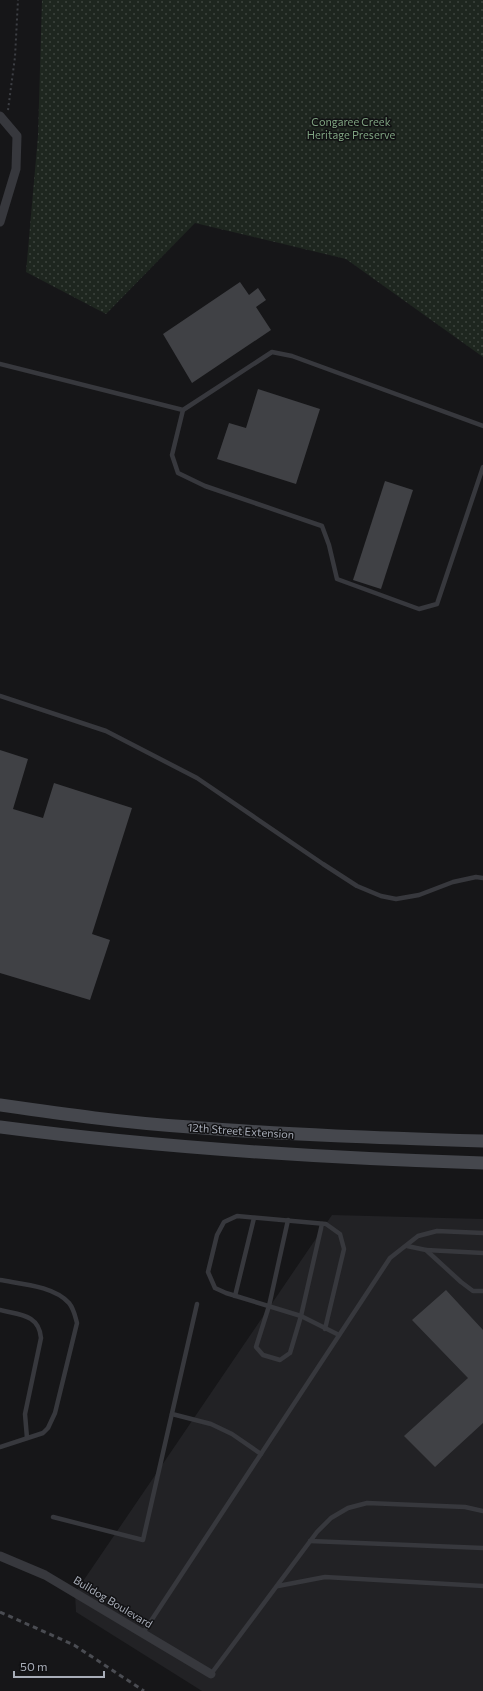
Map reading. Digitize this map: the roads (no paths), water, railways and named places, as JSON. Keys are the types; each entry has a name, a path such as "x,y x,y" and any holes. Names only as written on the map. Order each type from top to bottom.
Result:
{"main road":[{"name":"12th Street Extension","path":"0,1105 69,1115 188,1127 324,1136 483,1141"},
{"name":"12th Street Extension","path":"0,1126 62,1135 183,1147 310,1156 483,1163"}],"street":[{"path":"0,222 16,169 17,136 3,120"},
{"name":"Bulldog Boulevard","path":"0,1556 45,1575 211,1674"}],"lane":[{"path":"483,426 292,356 272,352 183,410 172,455 178,473 205,486 322,526 329,545 337,579 419,609 437,604 483,467"},
{"path":"0,364 183,410"},
{"path":"0,696 106,730 197,778 357,886 381,896 396,899 419,895 453,882 476,877 483,878"},
{"path":"325,1329 344,1249 340,1234 326,1224 288,1220 237,1216 224,1222 217,1235 208,1272 215,1288 235,1296 301,1316 325,1329 339,1335"},
{"path":"235,1296 254,1218"},
{"path":"288,1220 269,1306 256,1347 263,1355 280,1360 290,1353 301,1316 322,1224"},
{"path":"143,1633 390,1258 418,1236 437,1231 483,1233"},
{"path":"407,1246 426,1250 483,1253"},
{"path":"426,1250 473,1291 483,1291"},
{"path":"0,1280 41,1288 61,1296 70,1304 77,1323 55,1413 48,1428 43,1433 0,1447"},
{"path":"53,1517 143,1540 197,1304"},
{"path":"0,1310 31,1318 35,1320 41,1330 42,1338 25,1414 27,1438"},
{"path":"172,1414 211,1424 225,1431 261,1454"},
{"path":"211,1674 310,1542 331,1518 348,1508 368,1503 465,1507 483,1511"},
{"path":"310,1542 483,1548"},
{"path":"278,1586 325,1577 483,1586"}],"railway":[{"path":"0,1612 74,1645 144,1691"}],"park label":[{"name":"Congaree Creek Heritage Preserve","path":"351,128"}]}
